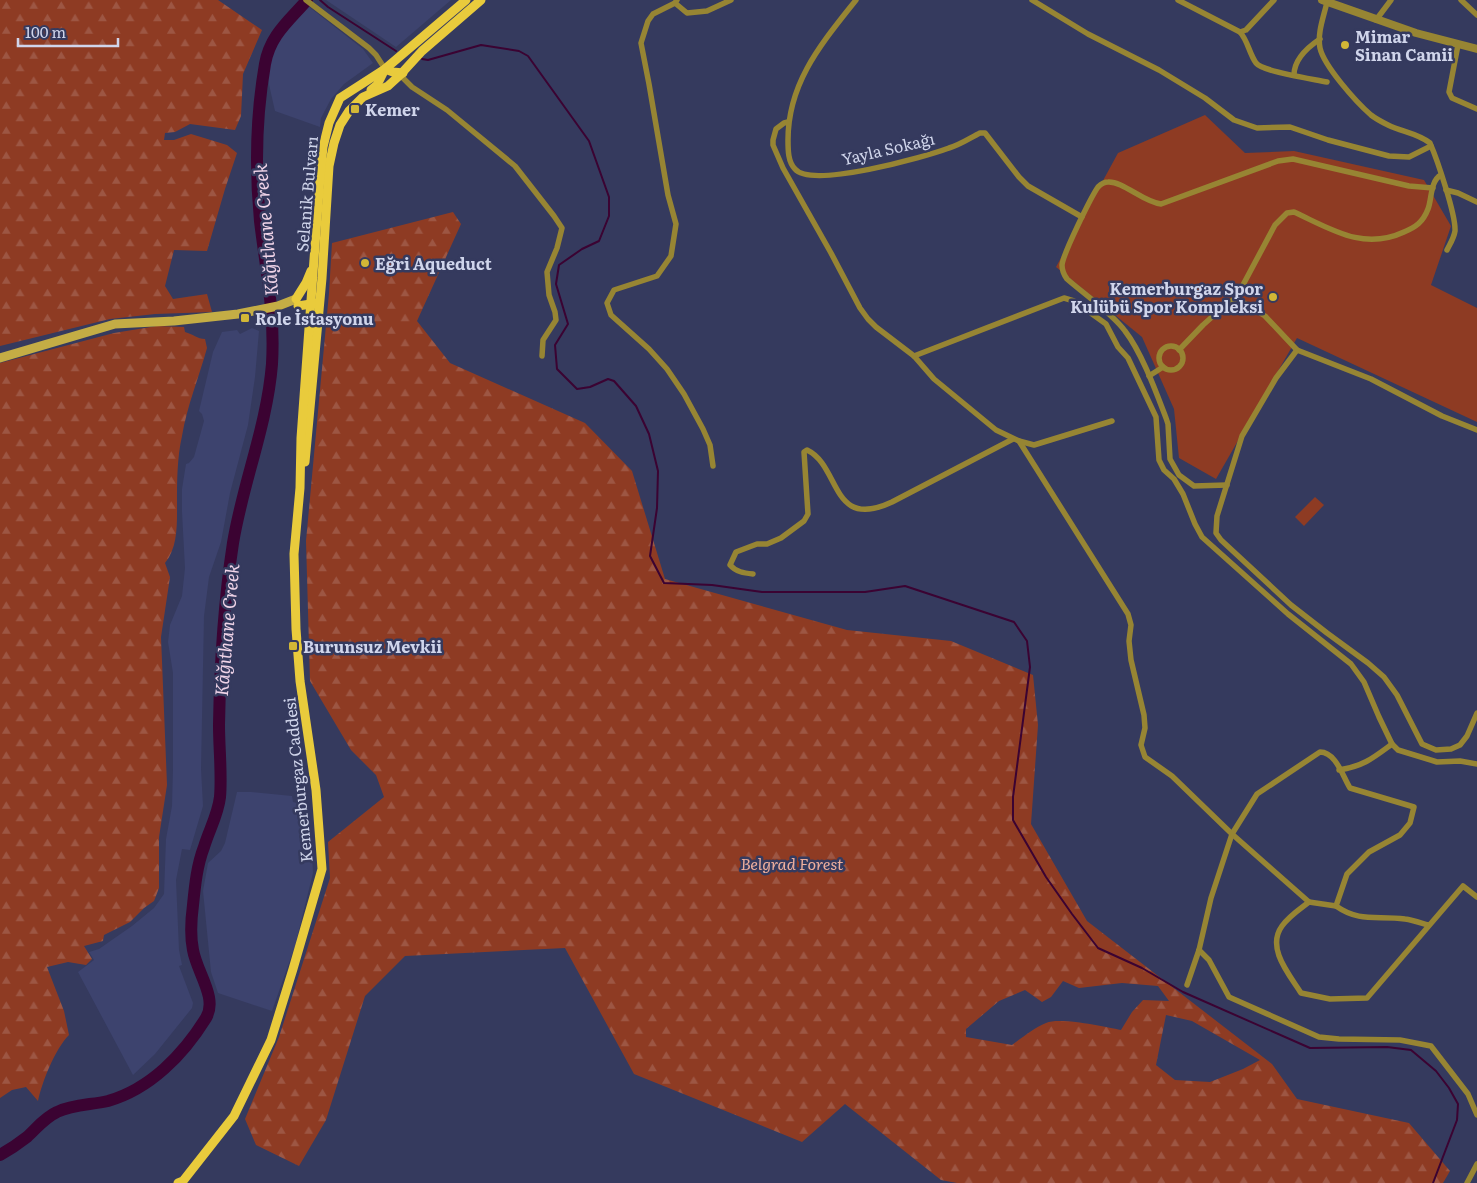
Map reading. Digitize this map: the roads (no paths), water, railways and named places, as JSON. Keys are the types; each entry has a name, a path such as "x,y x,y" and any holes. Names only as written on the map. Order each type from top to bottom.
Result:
{"main road":[{"name":"Selanik Bulvarı","path":"314,302 320,177 329,123 340,98 385,69 466,0"},
{"name":"Selanik Bulvarı","path":"314,302 331,154 340,125 349,111 363,98 388,86 402,74 422,50 481,0"},
{"path":"363,98 377,85 385,69 402,74"},
{"path":"297,303 315,259"},
{"path":"0,358 115,324 174,321 255,311 297,303 306,298 314,302"},
{"name":"Kemerburgaz Caddesi","path":"300,488 301,438 310,323 314,302"},
{"name":"Kemerburgaz Caddesi","path":"178,1183 182,1181 234,1116 271,1040 299,952 322,869 316,790 300,681 296,629 294,554 300,488 307,443 314,302"},
{"path":"297,303 308,316 310,323"}],"street":[{"path":"306,0 369,48 385,69"},
{"path":"713,466 710,445 684,394 667,369 649,349 611,315 607,303 614,290 657,276 671,256 676,224 668,195 650,84 641,43 648,21 653,14 676,2 688,13 707,11 731,0"},
{"name":"Yayla Sokağı","path":"856,0 824,41 796,92 788,122 789,156 795,170 806,176 863,171 950,148 980,133 985,133 1028,186 1082,217"},
{"path":"1032,0 1088,34 1159,70 1205,98 1234,120 1258,128 1290,127 1328,140 1389,156 1409,157 1431,146"},
{"path":"1178,0 1240,32 1245,37 1257,65 1267,69 1327,82"},
{"path":"1240,32 1246,30 1274,0"},
{"path":"1376,20 1391,0"},
{"path":"1461,0 1477,16"},
{"path":"1447,250 1455,229 1446,190 1431,146 1424,138 1391,126 1372,116 1356,100 1328,65 1320,48 1325,1 1416,34 1477,49"},
{"path":"1294,75 1296,64 1300,58 1309,47 1320,39"},
{"path":"1458,45 1449,92 1452,98 1477,108"},
{"path":"402,74 412,87 447,110 515,166 562,228 558,248 547,272 549,295 556,320 543,340 542,356"},
{"path":"788,122 784,122 776,129 773,145 783,168 860,308 876,327 914,356 934,379 996,430 1016,440 1034,445 1112,421"},
{"path":"1227,486 1194,486 1179,475 1170,459 1168,424 1149,376 1124,329 1067,279 1063,272 1063,262 1082,217 1099,186 1104,183 1115,183 1146,200 1162,204 1287,159 1294,159 1410,186 1433,188"},
{"path":"1179,350 1209,320 1236,298 1275,225 1287,213 1294,212 1343,235 1365,240 1384,239 1415,227 1423,220 1429,207 1435,180 1441,175"},
{"path":"1446,190 1458,193 1477,202"},
{"path":"914,356 1064,298 1074,301 1106,324 1118,347 1128,358 1156,417 1159,460 1164,470 1174,479 1183,494 1202,538 1288,614 1351,664 1364,682 1392,744 1398,750 1437,762 1460,761 1477,764"},
{"path":"1236,298 1265,316 1297,350 1372,379 1442,416 1477,430"},
{"path":"1173,346 1179,350 1182,361 1178,368 1170,370 1163,367 1159,361 1162,350 1173,346"},
{"path":"1297,350 1276,378 1242,436 1217,516 1216,533 1221,540 1290,605 1384,677 1398,695 1422,744 1436,750 1451,749 1460,745 1467,736 1477,713"},
{"path":"1149,376 1163,367"},
{"path":"754,574 734,570 730,564 736,552 781,538 804,521 808,514 804,452 807,450 818,458 837,491 847,503 870,510 892,502 1016,440"},
{"path":"1016,440 1130,619 1130,653 1145,722 1141,745 1142,753 1172,776 1232,834 1309,902 1336,906 1347,914 1366,918 1405,919 1428,926"},
{"path":"1339,770 1356,767 1368,762 1392,744"},
{"path":"1188,986 1210,898 1232,834 1258,794 1320,752 1325,752 1333,757 1350,788 1414,807 1410,823 1400,835 1369,852 1348,874 1336,906"},
{"path":"1309,902 1283,924 1276,937 1277,952 1286,969 1302,993 1330,999 1367,998 1463,886 1477,897"},
{"path":"1198,950 1209,960 1229,997 1319,1037 1400,1040 1431,1046 1468,1094 1477,1115"},
{"path":"1467,1183 1477,1164"}],"waterway":[{"name":"Kâğıthane Creek","path":"0,1155 24,1140 52,1114 63,1109 108,1101 123,1096 151,1079 164,1069 187,1045 206,1018 209,1010 210,1002 206,985 193,950 192,916 200,861 220,797 219,725 221,657 233,543 265,410 272,364 271,309 257,182 257,142 260,103 265,64 271,45 281,29 307,0"},
{"path":"320,0 396,51"},
{"path":"422,59 428,60 481,45 519,51 528,56 589,141 609,197 609,216 599,241 582,249 559,265 556,284 568,324 555,345 557,369 577,389 590,387 608,379 614,381 636,406 649,434 658,471 657,508 650,556 664,583 712,585 762,592 865,592 905,586 1014,622 1027,641 1030,667 1013,797 1013,820 1046,877 1072,914 1098,948 1142,968 1183,992 1310,1048 1387,1047 1411,1050 1436,1071 1458,1104 1457,1120 1433,1183"}],"place":[{"name":"Mimar Sinan Camii","path":"1345,45"},
{"name":"Kemer","path":"355,109"},
{"name":"Eğri Aqueduct","path":"365,263"},
{"name":"Kemerburgaz Spor Kulübü Spor Kompleksi","path":"1273,297"},
{"name":"Role İstasyonu","path":"245,318"},
{"name":"Burunsuz Mevkii","path":"293,646"}],"park label":[{"name":"Belgrad Forest","path":"792,863"}]}
